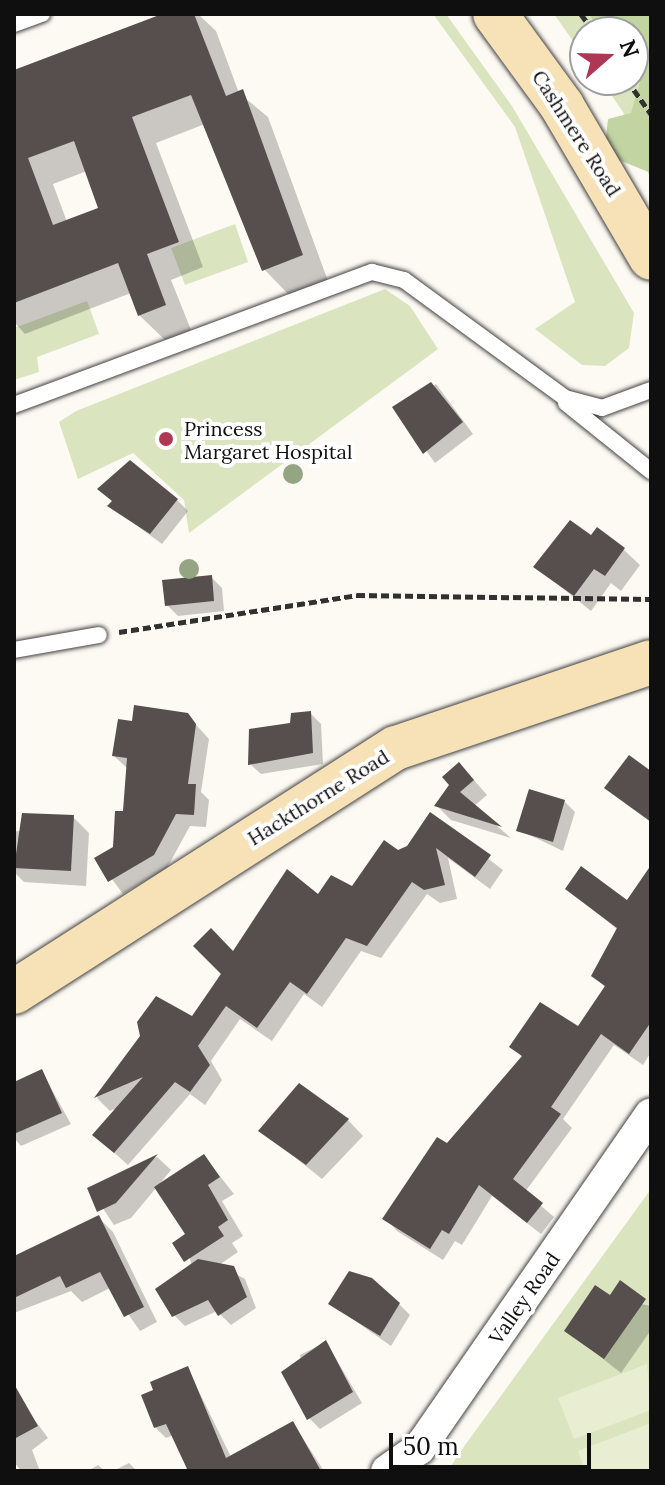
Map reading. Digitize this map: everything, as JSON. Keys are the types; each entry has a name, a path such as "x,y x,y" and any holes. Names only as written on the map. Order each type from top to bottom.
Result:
{"street":[{"name":"Cashmere Road","path":"495,14 562,106 651,258"},
{"name":"Hackthorne Road","path":"14,992 396,748 651,662"},
{"name":"Valley Road","path":"387,1471 419,1449 651,1114"}],"lane":[{"path":"14,24 42,14"},
{"path":"14,405 372,272 404,280 651,471"},
{"path":"546,387 602,408 651,390"},
{"path":"14,650 99,635"}],"path":[{"path":"638,96 651,114"},
{"path":"99,635 357,595 651,599"}],"green space":[{"path":"433,14 446,14 512,106 634,313 629,348 605,366 582,365 535,329 575,302 515,127"},
{"path":"554,14 651,14 651,180 623,112 612,96 649,96 649,16 569,16 569,35"},
{"path":"589,14 651,14 651,173 604,154 608,119 631,113 636,96 649,96 649,16"},
{"path":"235,224 248,262 185,285 171,248"},
{"path":"385,289 410,306 438,349 189,533 184,500 133,453 78,479 59,422 76,411"},
{"path":"87,301 99,334 37,357 39,372 14,380 14,328"},
{"path":"651,1189 651,1471 448,1471 460,1452"},
{"path":"647,1364 651,1410 574,1439 558,1398"},
{"path":"651,1423 651,1471 585,1471 578,1451"}],"building":[{"path":"162,14 194,14 226,96 243,89 303,255 262,271 191,95 132,117 179,242 147,254 166,305 138,316 118,263 14,303 14,70","holes":["74,141 98,208 53,225 28,158"]},
{"path":"431,382 463,422 423,454 392,407"},
{"path":"130,460 178,499 150,534 107,506 112,501 97,489"},
{"path":"570,520 591,535 597,527 625,548 605,576 594,569 574,596 533,567"},
{"path":"212,575 214,601 165,606 162,580"},
{"path":"134,705 188,713 196,724 188,784 196,784 194,815 176,814 154,855 108,882 94,858 113,847 115,811 123,811 127,758 112,756 118,719 132,721"},
{"path":"311,711 313,753 248,765 249,729 290,723 291,713"},
{"path":"629,755 651,771 651,822 604,788"},
{"path":"459,762 474,780 460,792 502,827 434,806 449,785 442,777"},
{"path":"529,789 565,800 553,842 516,831"},
{"path":"430,812 491,855 475,877 436,848 445,885 424,890 412,882 367,946 346,938 307,994 290,982 257,1028 226,1006 198,1046 210,1065 190,1092 175,1082 114,1153 92,1135 143,1077 94,1098 140,1036 137,1022 156,996 192,1016 221,974 193,946 211,928 233,951 287,869 318,894 331,875 352,886 384,840 398,850 407,846"},
{"path":"22,813 74,815 71,871 14,868"},
{"path":"651,865 651,1022 629,1054 601,1034 551,1107 561,1114 513,1179 543,1203 527,1223 479,1185 449,1234 442,1230 430,1249 382,1219 437,1137 447,1143 522,1056 509,1047 540,1002 578,1026 605,986 591,976 617,928 565,889 581,866 627,900"},
{"path":"42,1069 62,1113 14,1134 14,1082"},
{"path":"299,1083 349,1119 306,1165 258,1131"},
{"path":"158,1154 116,1203 97,1212 87,1188"},
{"path":"204,1154 220,1177 208,1185 228,1220 218,1227 224,1236 184,1262 172,1243 185,1234 154,1187"},
{"path":"99,1215 144,1307 124,1317 100,1272 66,1288 60,1276 14,1298 14,1256"},
{"path":"198,1259 234,1266 247,1297 218,1316 208,1300 172,1317 155,1289"},
{"path":"349,1271 372,1278 400,1303 380,1336 328,1304"},
{"path":"620,1280 646,1299 604,1359 564,1331 595,1285 610,1295"},
{"path":"326,1340 353,1392 307,1420 281,1372"},
{"path":"188,1366 226,1458 293,1421 321,1471 188,1471 166,1424 154,1428 141,1395 153,1390 150,1382"},
{"path":"14,1384 38,1426 14,1439"}],"place":[{"name":"Princess Margaret Hospital","path":"166,439"}]}
